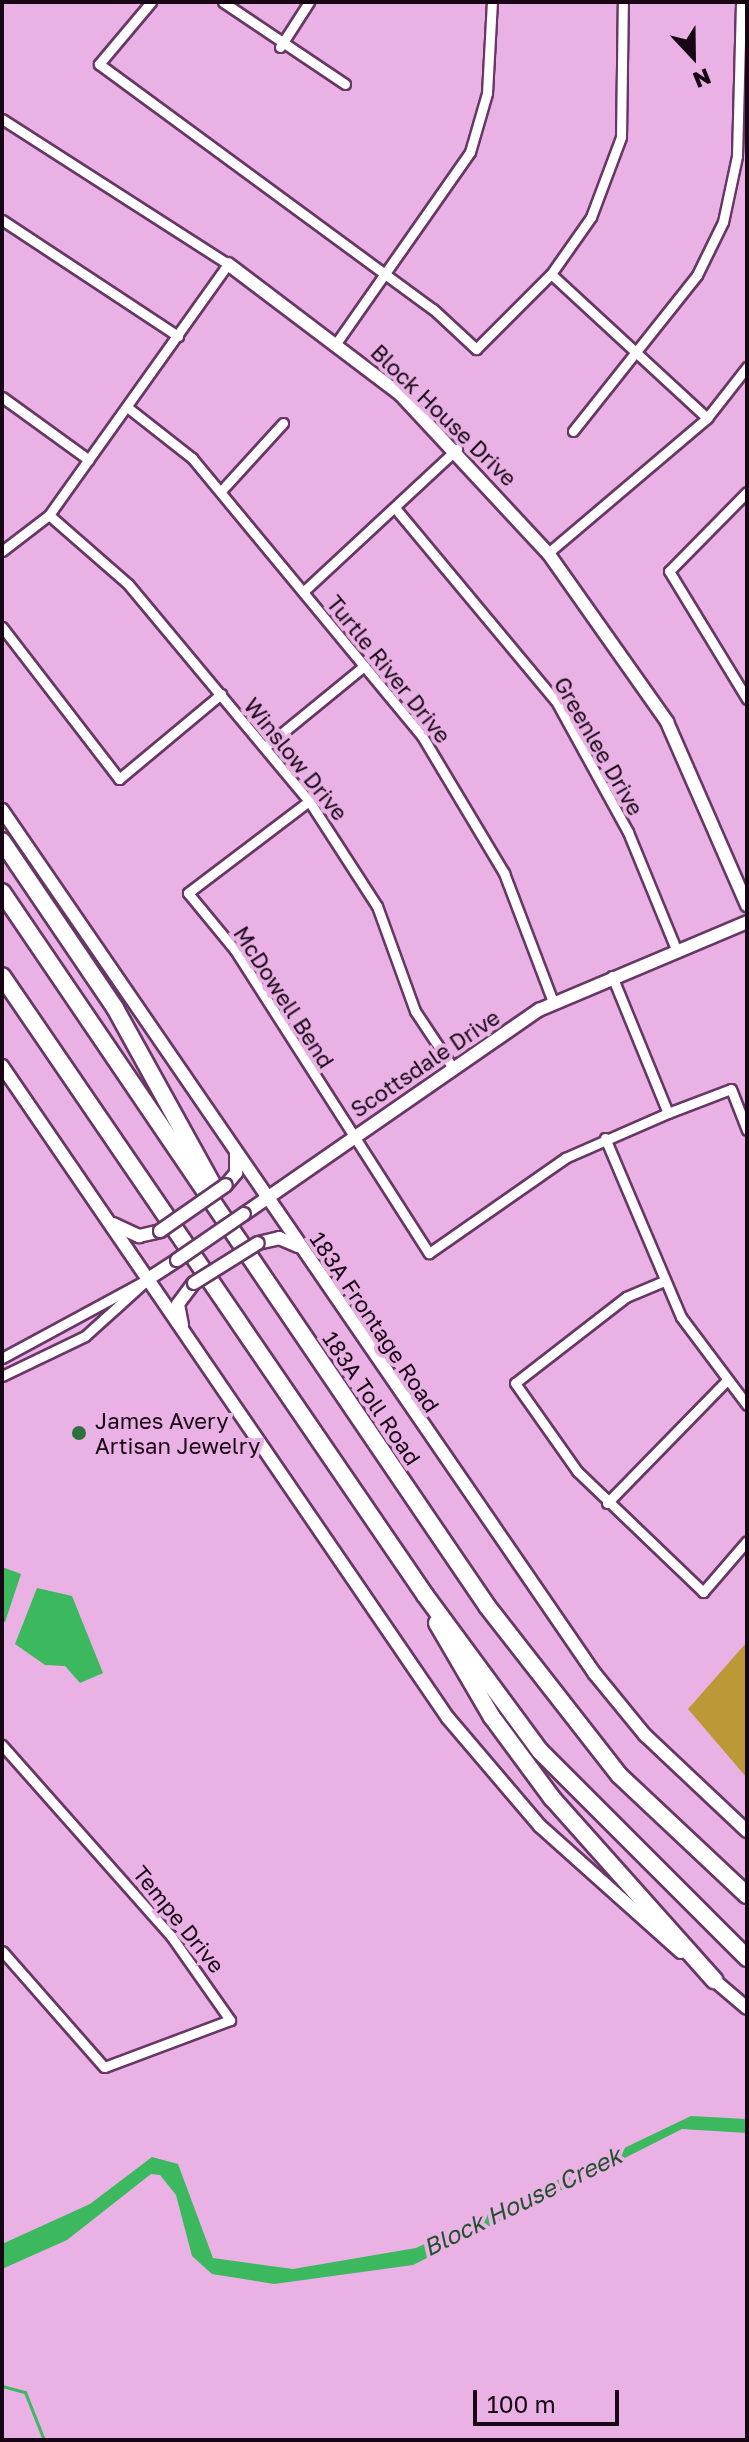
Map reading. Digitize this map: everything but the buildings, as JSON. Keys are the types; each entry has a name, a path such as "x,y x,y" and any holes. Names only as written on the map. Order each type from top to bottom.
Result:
{"highway":[{"path":"2,841 115,1008 260,1273"},
{"name":"183A Toll Road","path":"2,892 487,1606 619,1775 747,1895"},
{"path":"2,976 425,1595 540,1751 661,1880 747,1958"},
{"path":"2,982 21,1004"},
{"path":"425,1595 492,1717 593,1848 714,1980"}],"main road":[{"name":"Block House Drive","path":"228,264 337,342 457,449 548,553 667,722 747,905"},
{"name":"183A Frontage Road","path":"2,810 298,1246 595,1674 645,1735 747,1831"},
{"name":"Scottsdale Drive","path":"148,1279 553,1002 747,922"},
{"path":"2,1066 448,1718 578,1863 747,2008"},
{"path":"110,1223 139,1236 160,1231 226,1185 236,1173 235,1151"},
{"path":"184,1333 178,1304 194,1283 258,1243 279,1238 298,1246"}],"street":[{"path":"151,2 99,64 386,273 476,349 551,274 591,217 621,137 623,2"},
{"path":"223,2 280,47 345,84"},
{"path":"280,47 309,2"},
{"path":"337,342 470,152 487,93 492,2"},
{"path":"573,431 639,354 697,275 723,222 737,156 741,2"},
{"name":"Block House Drive","path":"2,119 228,264"},
{"path":"2,220 178,336"},
{"path":"2,551 49,515 228,264"},
{"path":"551,274 707,418"},
{"path":"548,553 707,418 747,367"},
{"path":"2,397 89,460"},
{"name":"Turtle River Drive","path":"127,407 192,458 221,491 364,666 458,789 504,873 553,1002"},
{"path":"221,491 283,423"},
{"path":"304,591 457,449"},
{"path":"747,492 669,571 743,682 747,699"},
{"name":"Greenlee Drive","path":"395,508 556,701 628,832 676,949"},
{"name":"Winslow Drive","path":"49,515 128,584 309,801 377,906 415,1011 453,1068"},
{"path":"2,627 119,779 221,694"},
{"path":"265,747 364,666"},
{"name":"McDowell Bend","path":"309,801 188,893 235,950 429,1253 605,1138"},
{"path":"612,976 668,1113"},
{"path":"747,1130 731,1089 605,1138 664,1281 725,1382 747,1405"},
{"name":"Scottsdale Drive","path":"2,1358 148,1279"},
{"name":"Scottsdale Drive","path":"2,1376 85,1336 148,1279"},
{"path":"664,1281 626,1297 515,1383 607,1503 703,1592 747,1541"},
{"path":"607,1503 725,1382"},
{"name":"Tempe Drive","path":"2,1745 161,1924 230,2020 104,2067 2,1951"}],"shaded area":[{"path":"747,1642 747,1778 688,1709"}],"water":[{"path":"2,1567 21,1574 5,1622 2,1621"},
{"path":"37,1588 72,1596 103,1673 80,1683 65,1666 45,1665 15,1644"},
{"name":"Block House Creek","path":"691,2116 747,2119 747,2133 682,2129 413,2265 274,2284 212,2274 192,2256 176,2195 160,2175 151,2174 67,2240 2,2269 2,2244 90,2204 152,2157 178,2164 213,2258 293,2269 416,2248"}],"waterway":[{"path":"2,2386 25,2392 44,2440"}],"place":[{"name":"James Avery Artisan Jewelry","path":"79,1433"}]}
